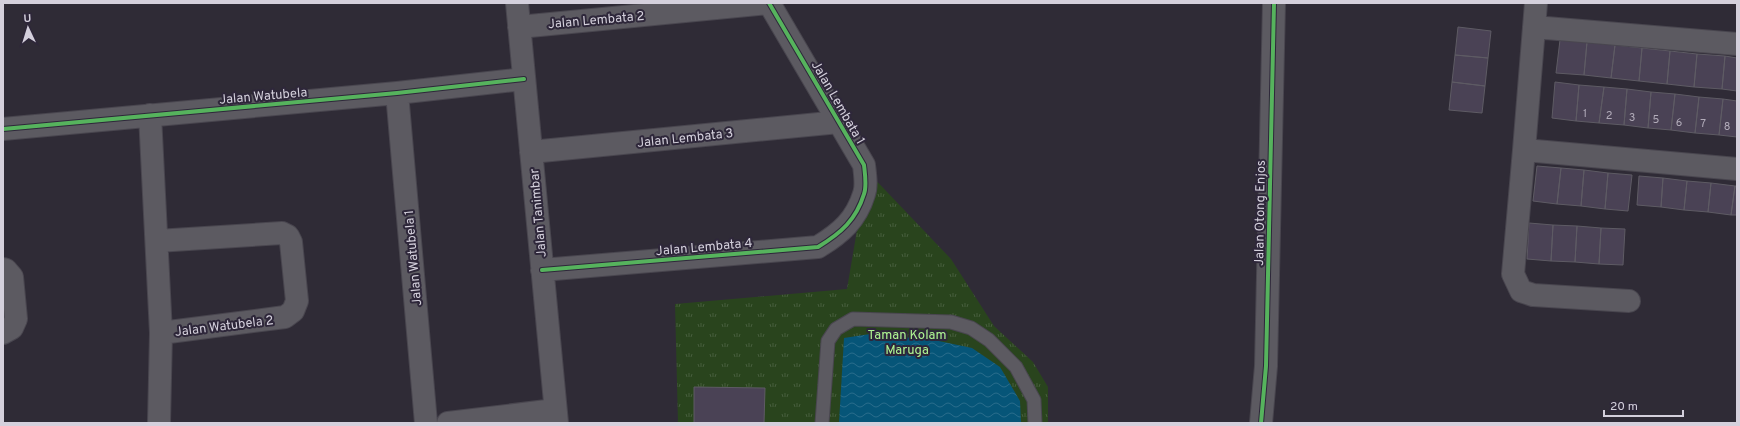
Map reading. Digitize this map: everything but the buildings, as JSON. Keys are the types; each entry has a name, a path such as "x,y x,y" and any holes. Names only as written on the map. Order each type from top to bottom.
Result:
{"street":[{"name":"Jalan Tanimbar","path":"517,3 556,416"},
{"name":"Jalan Lembata 2","path":"519,26 769,3"},
{"name":"Jalan Lembata 1","path":"769,3 864,166 865,192 855,215"},
{"name":"Jalan Otong Enjos","path":"1261,423 1266,366 1274,3"},
{"path":"1536,3 1513,274 1521,290 1533,295 1628,300"},
{"path":"1534,27 1737,44"},
{"name":"Jalan Watubela","path":"3,129 397,93 524,79"},
{"name":"Jalan Watubela 1","path":"397,93 426,423"},
{"name":"Jalan Watubela 2","path":"150,115 161,333 159,423"},
{"name":"Jalan Lembata 3","path":"531,152 839,122"},
{"path":"1524,150 1737,169"},
{"name":"Jalan Lembata 4","path":"542,270 818,246 840,233 855,215"},
{"name":"Jalan Watubela 2","path":"157,241 282,233 288,236 291,242 297,301 294,311 285,317 161,333"},
{"path":"3,269 6,270 12,277 16,319 12,328 3,333"},
{"path":"448,423 556,416"}],"lane":[{"path":"822,423 828,341 836,329 853,319 951,322 971,328 989,340 1016,366 1034,400 1035,423"}],"green space":[{"name":"Taman Kolam Maruga","path":"867,171 951,259 994,326 1033,362 1048,387 1048,423 678,423 675,304 847,289"}],"water":[{"path":"870,334 934,340 972,348 1000,367 1020,401 1021,423 839,423 844,338"}],"cycle path":[{"path":"542,270 818,247 847,225 857,211 865,191 866,184 864,165 769,3"},
{"path":"1261,423 1266,366 1274,3"},
{"path":"3,129 397,93 524,79"}]}
